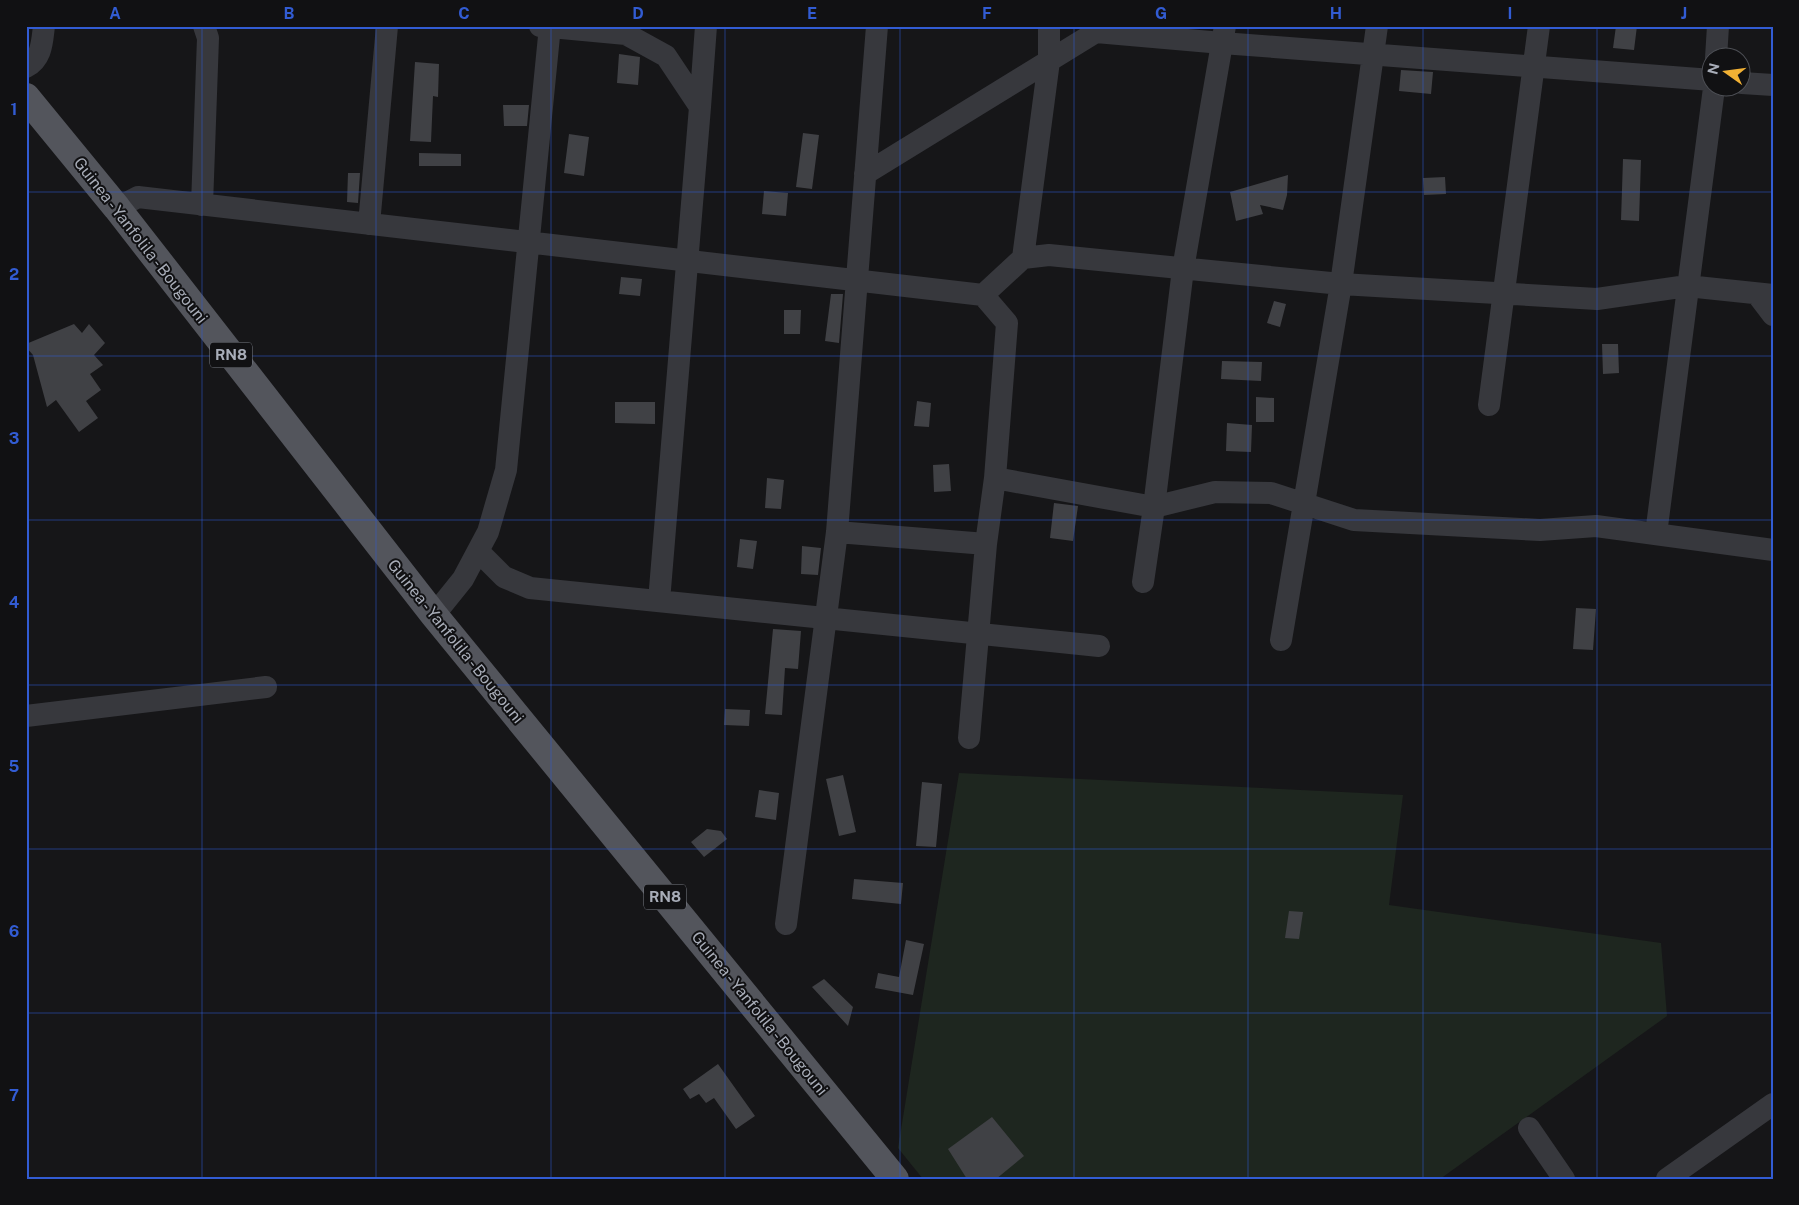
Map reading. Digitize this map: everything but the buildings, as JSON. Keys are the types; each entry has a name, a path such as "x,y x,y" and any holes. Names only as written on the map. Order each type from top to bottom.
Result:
{"main road":[{"name":"Guinea - Yanfolila - Bougouni","path":"26,97 117,208 434,615 895,1179"}],"street":[{"path":"26,67 33,63 42,50 44,26"},
{"path":"202,205 208,38 204,26"},
{"path":"369,224 387,26"},
{"path":"659,601 706,26"},
{"path":"786,924 836,532 877,26"},
{"path":"1023,258 1049,61 1049,26"},
{"path":"1282,640 1341,284 1377,26"},
{"path":"1489,405 1502,293 1539,26"},
{"path":"1717,48 1718,26"},
{"path":"434,615 463,579 488,532 506,470 547,27 626,34 666,56 700,107"},
{"path":"865,174 1096,32 1224,35 1373,54 1702,79"},
{"path":"1143,582 1183,270 1224,35"},
{"path":"1752,84 1773,85"},
{"path":"1656,534 1713,98"},
{"path":"117,208 138,197 983,295 1007,322 995,478 986,544 969,738"},
{"path":"983,295 1023,258 1049,255 1183,270 1341,284 1597,299 1687,286 1765,294 1773,315"},
{"path":"995,478 1154,507 1215,492 1271,493 1354,520 1540,530 1596,526 1773,550"},
{"path":"836,532 986,544"},
{"path":"478,551 504,577 530,588 1099,646"},
{"path":"26,716 266,687"},
{"path":"1668,1179 1773,1104"},
{"path":"1529,1128 1564,1179"}],"shaded area":[{"path":"959,773 1403,795 1389,905 1661,943 1667,1016 1440,1179 923,1179 898,1148"}]}
